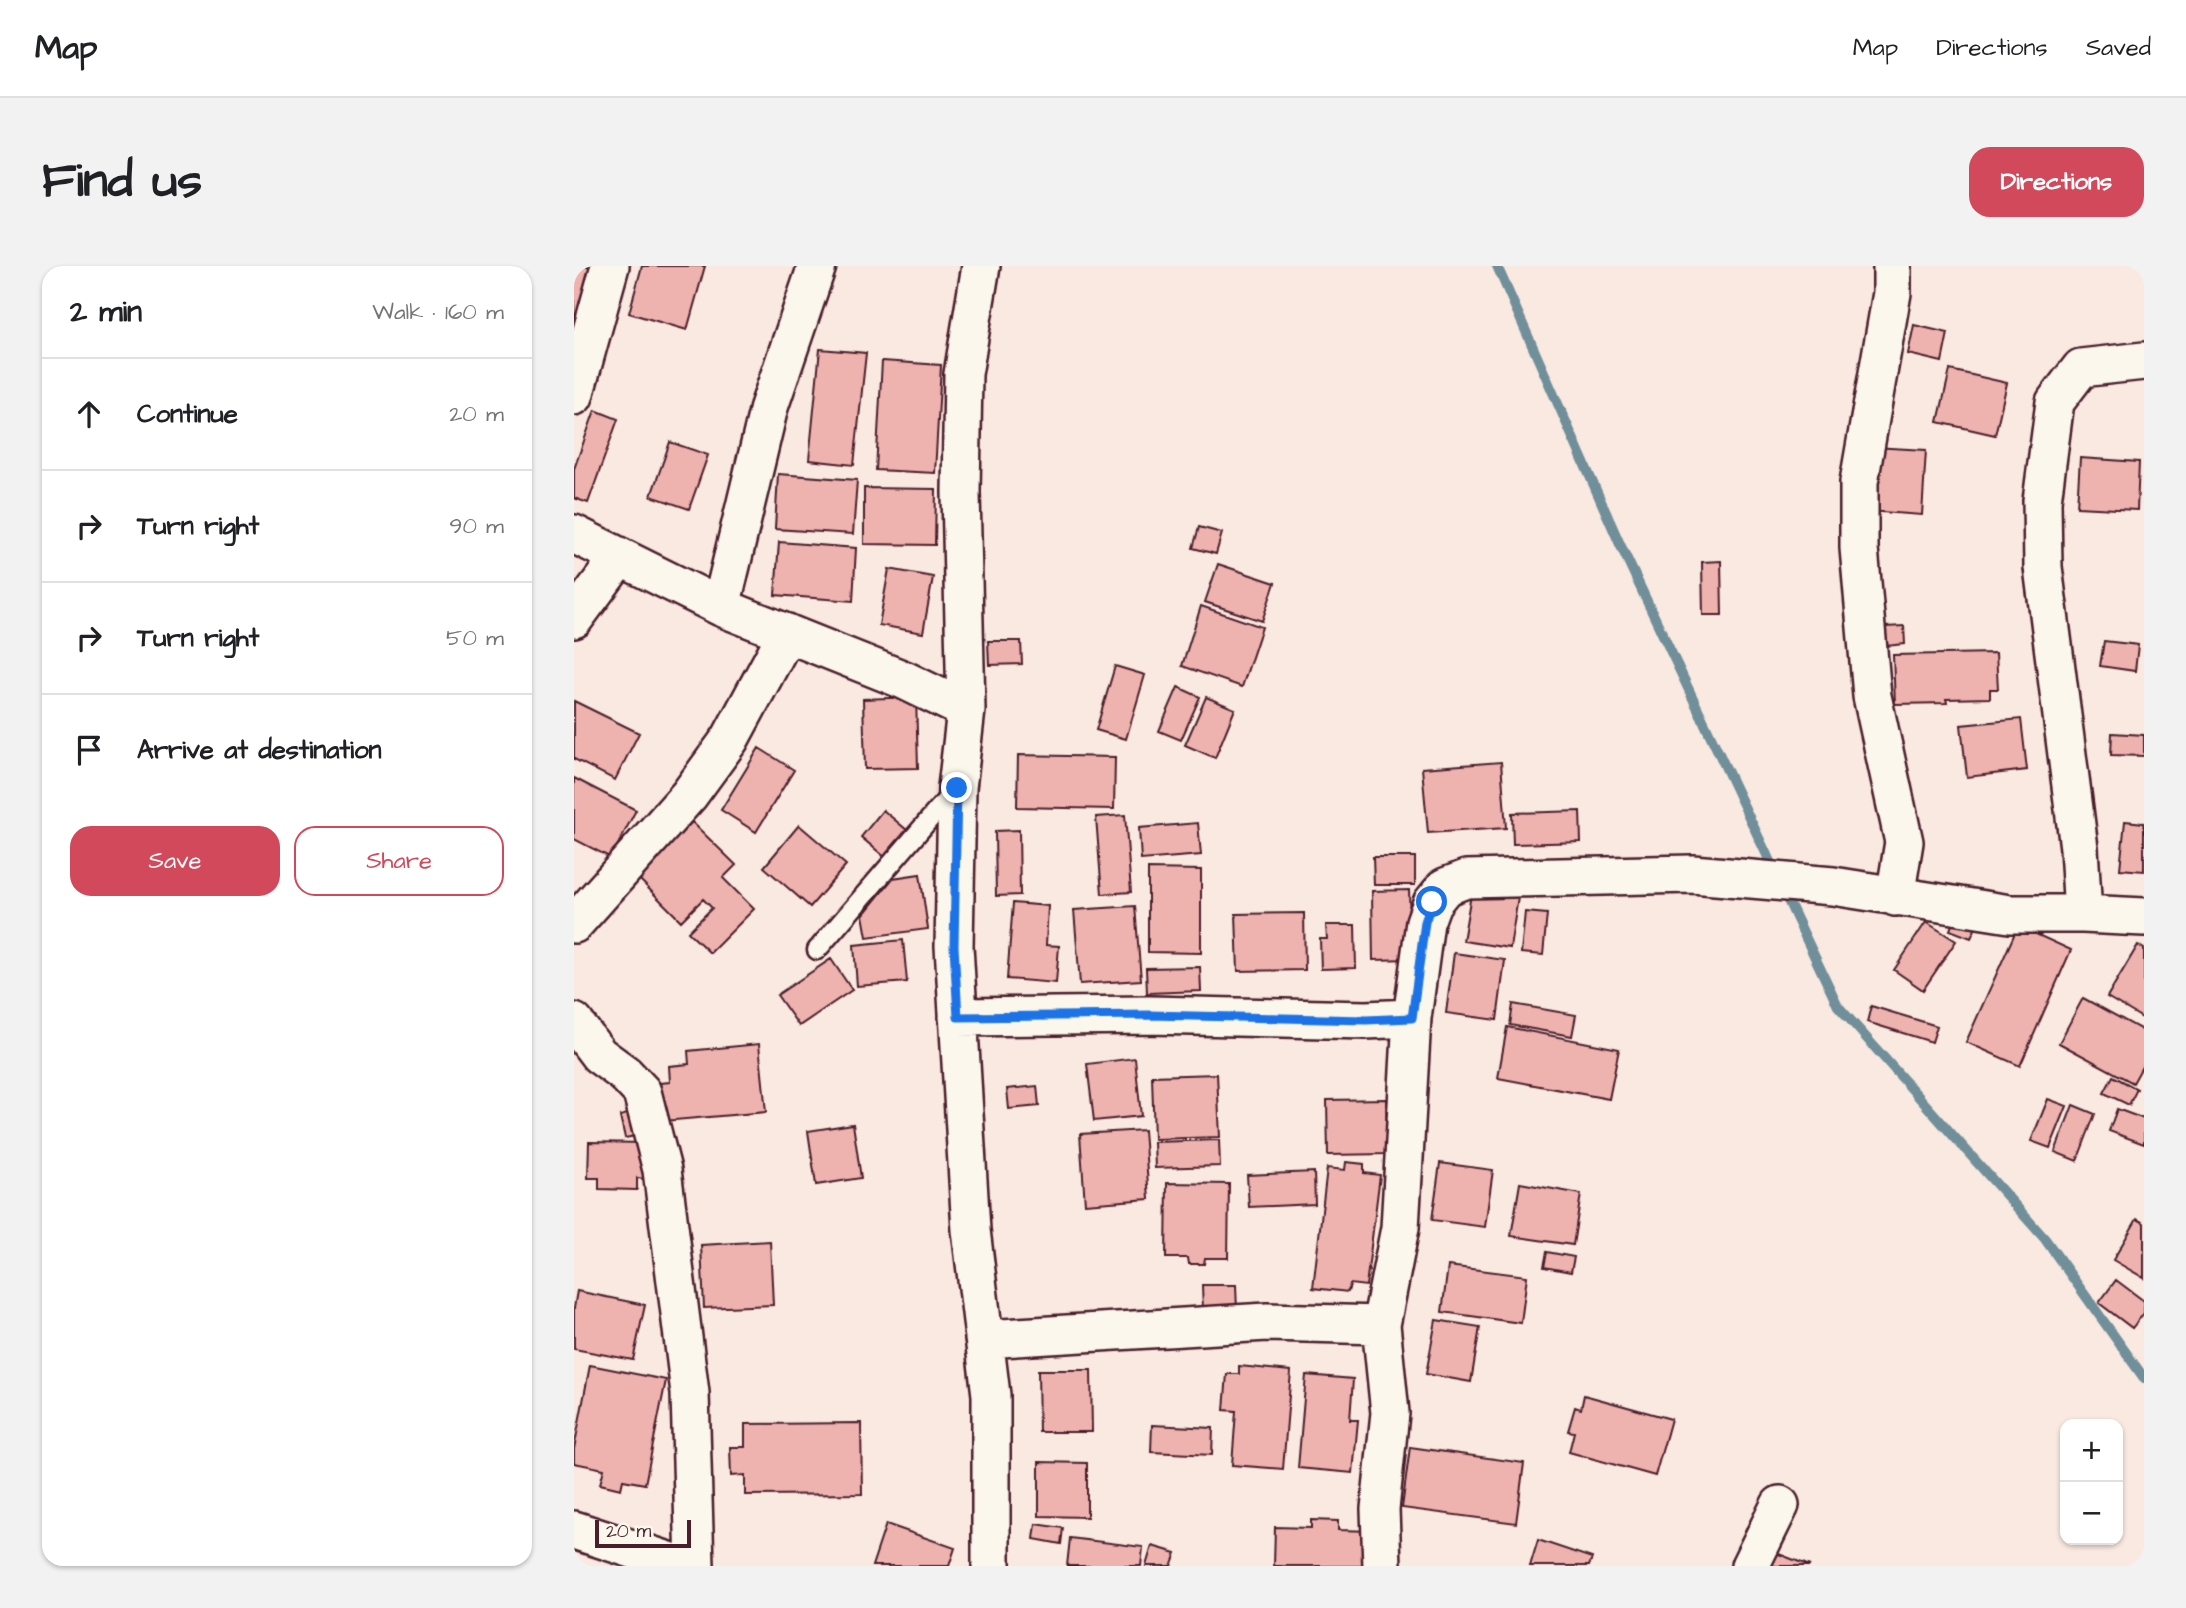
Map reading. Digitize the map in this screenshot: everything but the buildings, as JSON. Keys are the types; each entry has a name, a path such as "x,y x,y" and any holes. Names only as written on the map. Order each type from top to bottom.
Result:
{"street":[{"path":"574,396 610,266"},
{"path":"721,607 769,407 817,266"},
{"path":"981,266 963,374 961,492 966,710 957,788 954,946 971,1230 990,1395 991,1566"},
{"path":"1892,266 1892,293 1859,482 1859,548 1872,696 1904,842 1895,897"},
{"path":"2083,914 2079,848 2043,567 2042,501 2055,402 2081,368 2144,361"},
{"path":"574,534 721,607 904,680 966,710"},
{"path":"574,619 620,557"},
{"path":"574,924 689,795 730,739 787,633"},
{"path":"1382,1566 1380,1509 1390,1413 1381,1325 1400,1228 1412,1018 1425,922 1432,902 1444,887 1466,878 1692,874 1833,887 2010,914 2144,917"},
{"path":"958,1017 1149,1015 1366,1020 1412,1018"},
{"path":"574,1022 599,1055 625,1074 642,1092 662,1170 690,1394 695,1566"},
{"path":"984,1339 1267,1322 1381,1325"},
{"path":"1750,1566 1780,1505"},
{"path":"574,1530 684,1566"}],"lane":[{"path":"817,950 957,788"}],"waterway":[{"path":"1497,266 1619,542 1775,872"},
{"path":"1784,892 1838,1006 2045,1239 2144,1378"}],"route":[{"path":"957,788 954,946 958,1017 1149,1015 1333,1017 1366,1020 1412,1018 1425,922 1432,902"}]}
